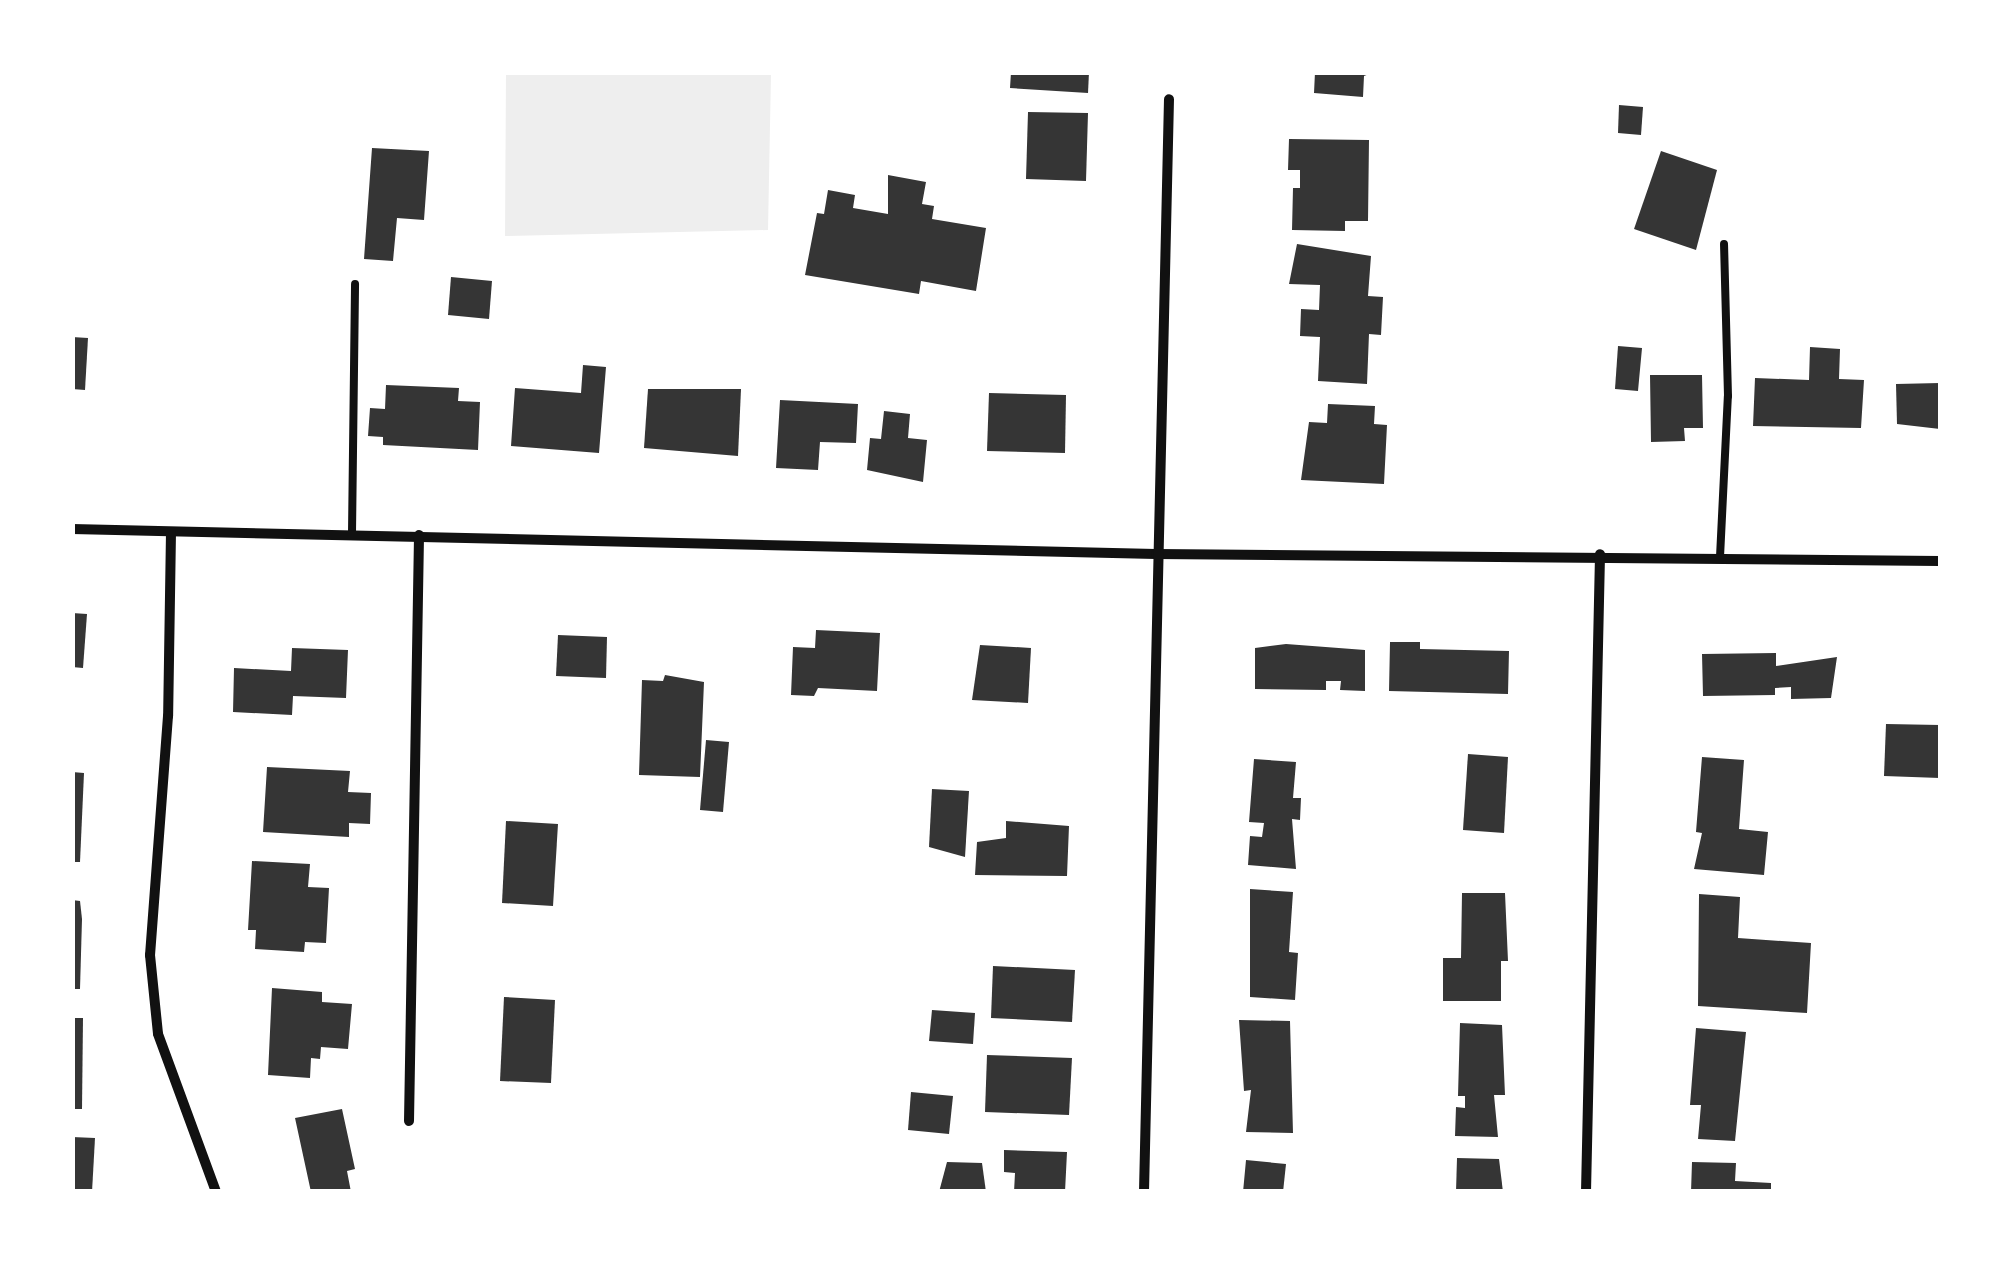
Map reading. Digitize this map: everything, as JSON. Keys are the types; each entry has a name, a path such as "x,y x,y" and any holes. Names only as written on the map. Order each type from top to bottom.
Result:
{"street":[{"path":"1144,1192 1169,99"},
{"path":"72,529 419,534 1156,554 1600,554 1940,561"},
{"path":"171,532 168,716 150,955 158,1034 216,1192"},
{"path":"409,1121 419,534"},
{"path":"1586,1192 1600,554"}],"lane":[{"path":"1720,556 1728,396 1724,244"},
{"path":"352,533 355,284"}],"shaded area":[{"path":"506,73 771,73 768,230 505,236"}],"building":[{"path":"1011,72 1089,72 1088,93 1010,88"},
{"path":"1315,72 1374,72 1364,76 1363,97 1314,93"},
{"path":"1619,105 1643,107 1641,135 1618,133"},
{"path":"1028,112 1088,113 1086,181 1026,179"},
{"path":"1289,139 1369,140 1368,221 1345,221 1345,231 1292,230 1293,188 1300,188 1300,170 1288,170"},
{"path":"372,148 429,151 424,220 397,218 393,261 364,259"},
{"path":"1661,151 1717,170 1696,250 1634,229"},
{"path":"888,175 926,182 922,204 934,206 932,219 986,228 976,291 921,281 919,294 805,275 817,213 824,214 828,190 855,195 853,208 888,214"},
{"path":"1297,244 1371,256 1368,296 1383,297 1381,335 1369,334 1367,384 1318,381 1320,337 1300,336 1301,309 1319,310 1320,285 1289,284"},
{"path":"451,277 492,281 489,319 448,315"},
{"path":"72,337 88,338 85,390 72,389"},
{"path":"1618,346 1642,348 1638,391 1615,389"},
{"path":"1810,347 1840,349 1839,379 1864,380 1861,428 1753,426 1755,378 1809,380"},
{"path":"583,365 606,367 599,453 511,446 515,388 581,393"},
{"path":"1650,375 1702,375 1703,428 1684,428 1685,441 1651,442"},
{"path":"1940,383 1940,429 1897,424 1896,384"},
{"path":"386,385 459,388 458,401 480,402 478,450 383,445 383,437 368,436 370,408 385,409"},
{"path":"648,389 741,389 738,456 644,448"},
{"path":"989,393 1066,395 1065,453 987,451"},
{"path":"780,400 858,404 856,443 820,442 818,470 776,468"},
{"path":"1328,404 1375,406 1374,424 1387,425 1384,484 1301,480 1309,422 1327,423"},
{"path":"884,411 910,414 908,438 927,440 923,482 867,470 870,438 881,439"},
{"path":"72,613 87,614 83,668 72,667"},
{"path":"816,630 880,633 877,691 818,688 814,696 791,695 793,647 815,648"},
{"path":"558,635 607,637 606,678 556,676"},
{"path":"1390,642 1420,642 1420,649 1509,651 1508,694 1389,691"},
{"path":"1286,644 1365,650 1365,691 1340,690 1341,681 1326,681 1326,690 1255,689 1255,648"},
{"path":"980,645 1031,648 1028,703 972,700"},
{"path":"292,648 348,650 346,698 293,696 292,715 233,712 234,668 291,671"},
{"path":"1776,653 1776,666 1837,657 1831,698 1791,699 1791,687 1775,688 1775,695 1703,696 1702,654"},
{"path":"665,675 704,682 700,777 639,775 642,680 663,681"},
{"path":"1886,724 1940,725 1940,778 1884,776"},
{"path":"706,740 729,742 723,812 700,810"},
{"path":"1468,754 1508,757 1504,833 1463,830"},
{"path":"1702,757 1744,760 1739,829 1768,832 1764,875 1694,869 1702,833 1696,832"},
{"path":"1254,759 1296,762 1293,798 1301,798 1300,820 1292,819 1296,869 1248,865 1250,836 1262,837 1264,823 1249,822"},
{"path":"267,767 350,771 348,792 371,793 370,824 349,823 349,837 263,832"},
{"path":"72,772 84,773 80,862 72,862"},
{"path":"932,789 969,791 965,857 929,847"},
{"path":"506,821 558,824 553,906 502,903"},
{"path":"1006,821 1069,826 1067,876 975,875 977,842 1006,838"},
{"path":"252,861 310,864 308,887 329,888 326,943 305,942 304,952 255,949 256,930 248,930"},
{"path":"1250,889 1293,892 1289,952 1298,953 1295,1000 1250,997"},
{"path":"1462,893 1505,893 1508,961 1501,961 1501,1001 1443,1001 1443,958 1461,958"},
{"path":"1699,894 1740,897 1738,938 1811,943 1807,1013 1698,1006"},
{"path":"72,900 80,901 82,919 80,989 72,989"},
{"path":"993,966 1075,970 1072,1022 991,1018"},
{"path":"272,988 322,992 322,1002 352,1004 348,1049 321,1047 320,1059 311,1058 310,1078 268,1075"},
{"path":"504,997 555,1000 551,1083 500,1081"},
{"path":"932,1010 975,1013 973,1044 929,1041"},
{"path":"72,1018 83,1018 82,1109 72,1109"},
{"path":"1239,1020 1290,1021 1293,1133 1246,1132 1251,1090 1244,1091"},
{"path":"1460,1023 1502,1025 1505,1095 1494,1095 1498,1137 1455,1136 1456,1107 1465,1108 1465,1096 1458,1096"},
{"path":"1696,1028 1746,1032 1735,1141 1698,1139 1701,1105 1690,1105"},
{"path":"987,1055 1072,1058 1069,1115 985,1112"},
{"path":"911,1092 953,1096 949,1134 908,1130"},
{"path":"342,1109 355,1169 347,1171 351,1192 311,1192 295,1118"},
{"path":"72,1137 95,1138 92,1192 72,1192"},
{"path":"1004,1150 1067,1152 1065,1192 1014,1192 1015,1173 1004,1172"},
{"path":"1457,1158 1499,1159 1503,1192 1456,1192"},
{"path":"1246,1160 1286,1164 1283,1192 1243,1192"},
{"path":"947,1162 982,1163 986,1192 939,1192"},
{"path":"1692,1162 1736,1163 1735,1181 1771,1183 1771,1192 1691,1192"}]}
